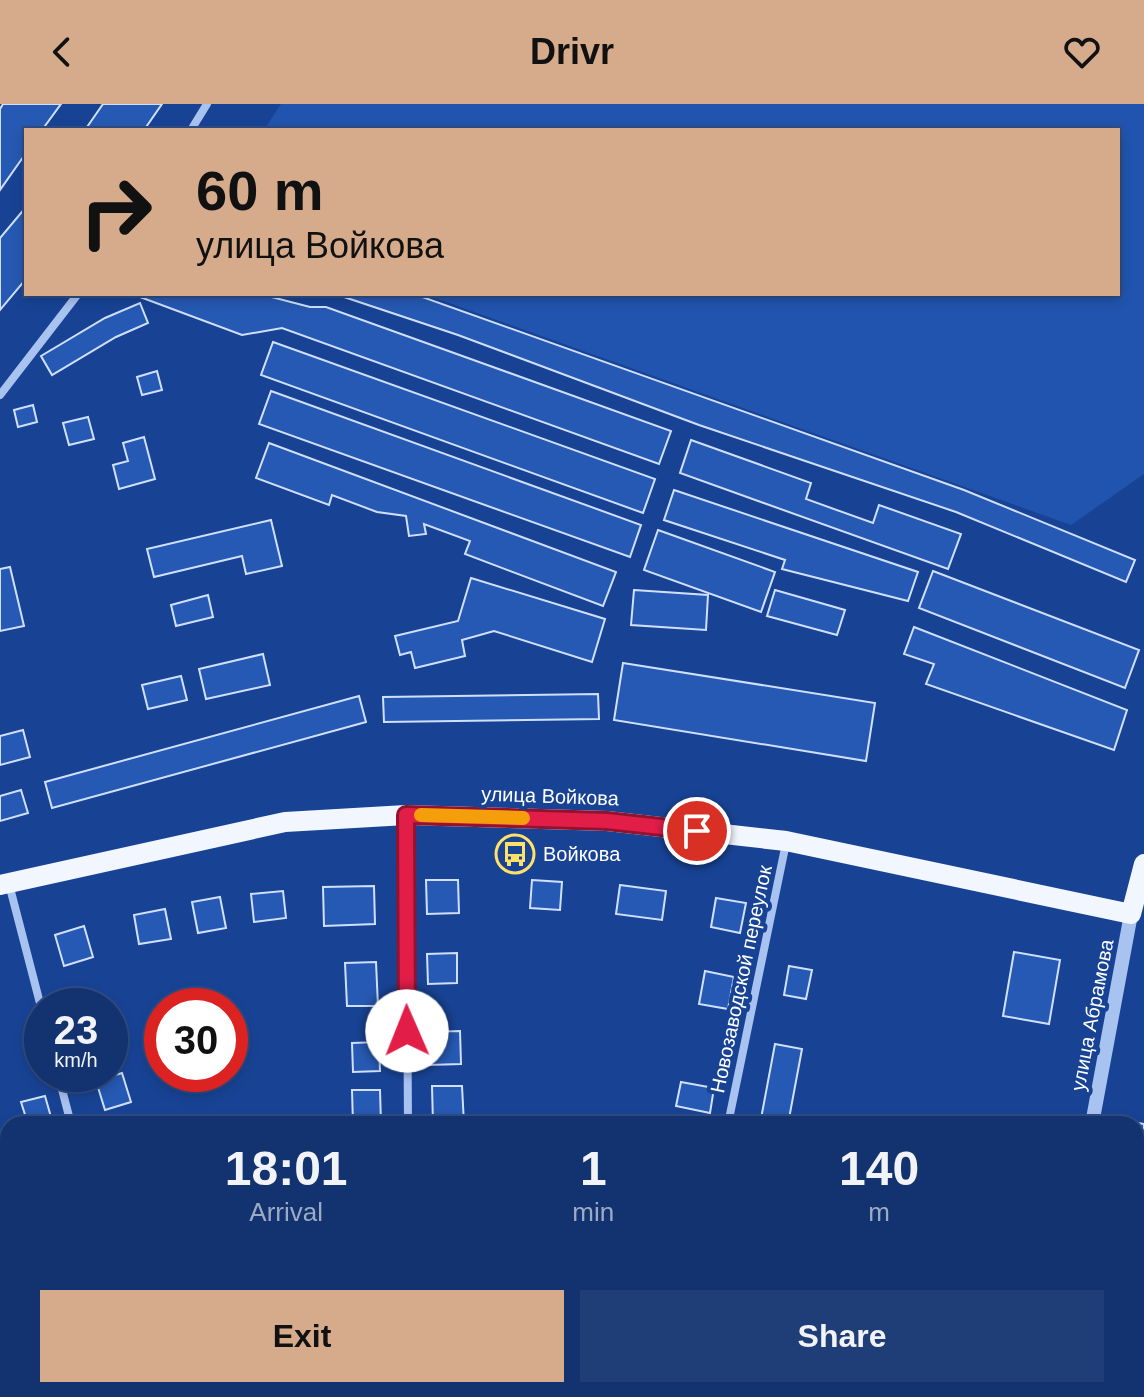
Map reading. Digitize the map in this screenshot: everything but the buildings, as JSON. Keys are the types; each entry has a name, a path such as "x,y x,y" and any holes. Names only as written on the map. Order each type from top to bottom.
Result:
{"main road":[{"name":"улица Войкова","path":"4,884 285,822 406,815 607,821 786,841 1138,915"},
{"path":"1138,915 1144,864"}],"street":[{"path":"192,128 207,104"},
{"path":"0,395 76,296"},
{"path":"406,815 408,1116"},
{"name":"Новозаводской переулок","path":"730,1116 786,841"},
{"path":"4,884 35,988"},
{"name":"улица Абрамова","path":"1094,1116 1138,915"},
{"path":"63,1092 69,1116"}],"shaded area":[{"path":"281,104 1144,104 1144,474 1071,525 430,296 1120,296 1120,128 265,128"}],"slow traffic":[{"path":"421,815 523,818"}],"place":[{"name":"Войкова","path":"515,854"}],"route":[{"path":"407,1031 406,815 607,821 697,831"}]}
